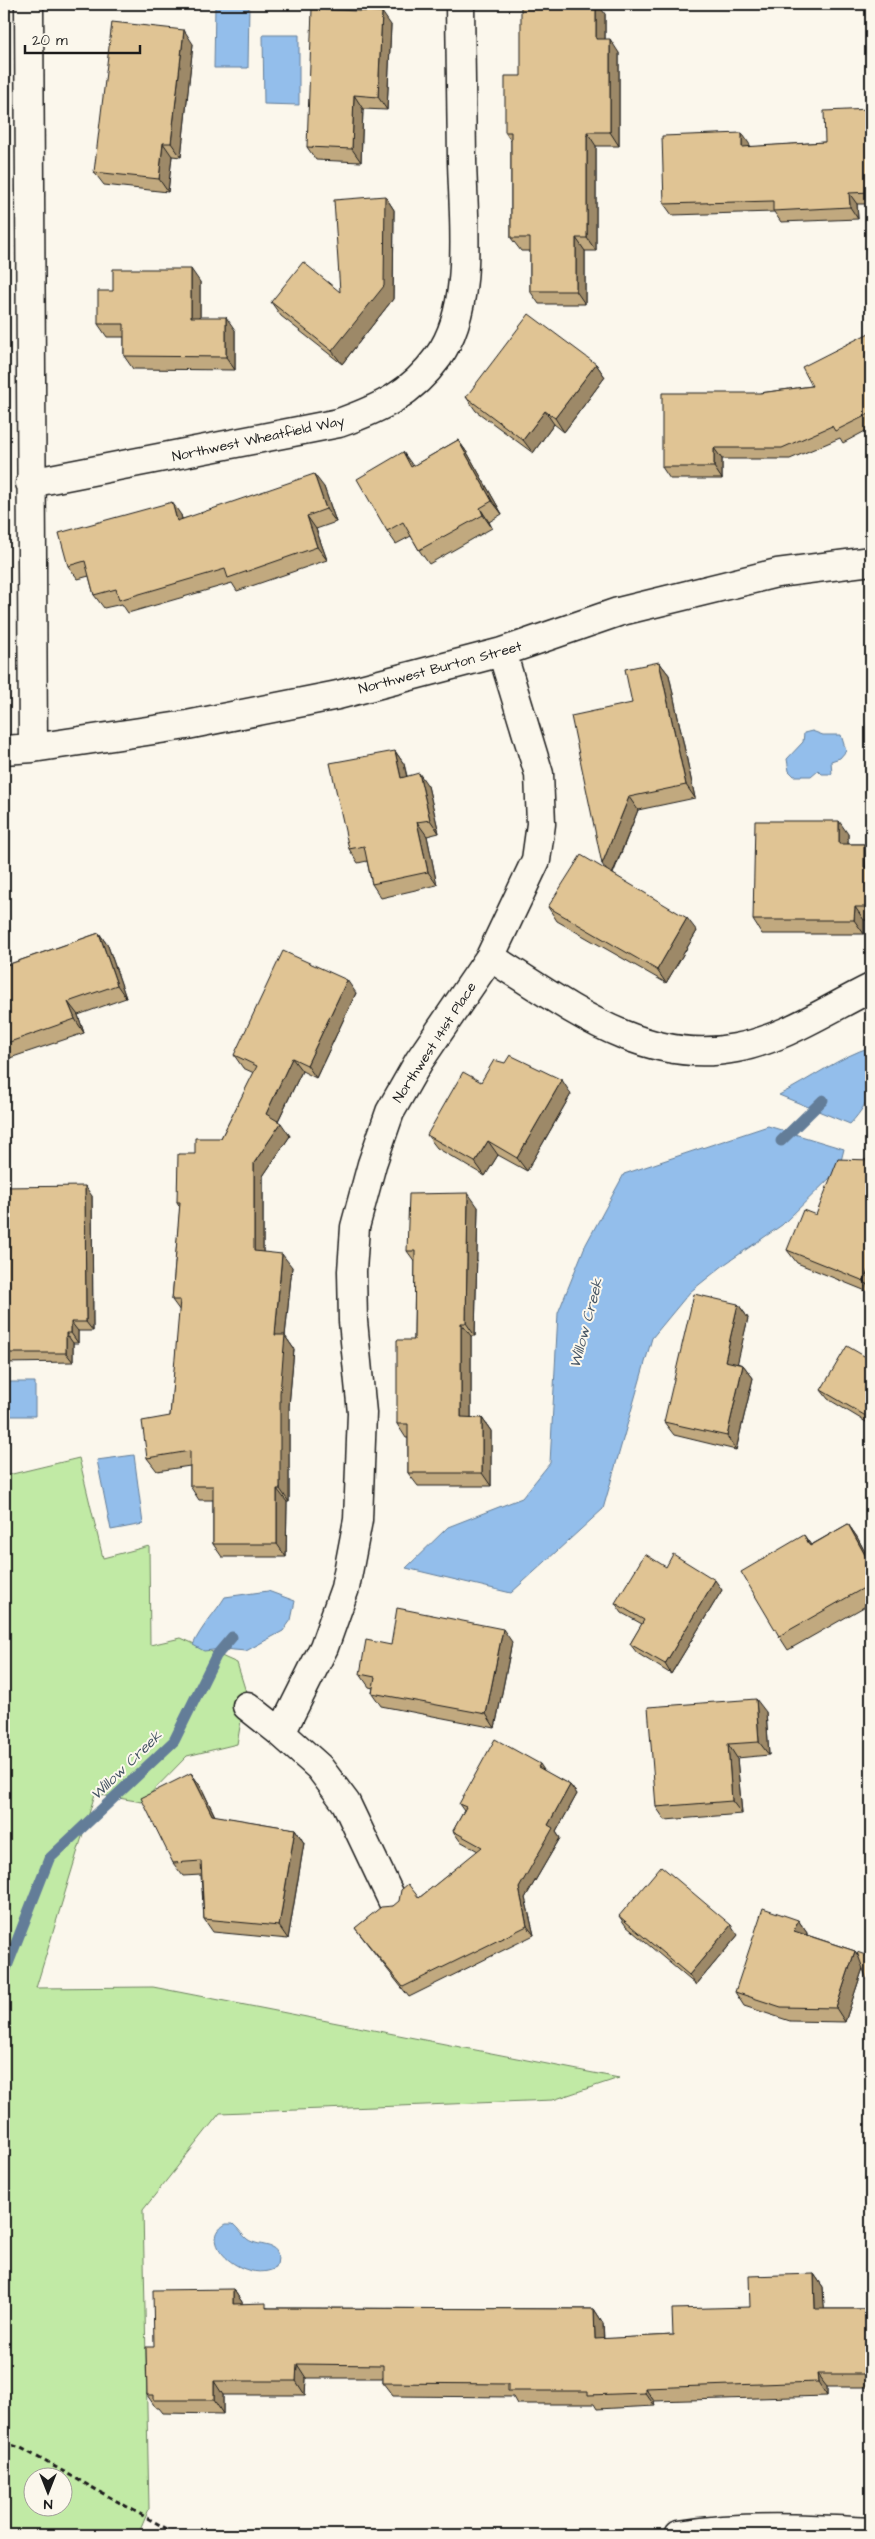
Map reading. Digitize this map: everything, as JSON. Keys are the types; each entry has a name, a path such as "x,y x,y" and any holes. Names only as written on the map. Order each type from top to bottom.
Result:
{"street":[{"path":"29,4 30,482 33,748"},
{"name":"Northwest Wheatfield Way","path":"30,482 339,423 381,407 413,386 439,356 453,327 463,276 460,4"},
{"name":"Northwest Burton Street","path":"4,750 33,748 187,725 338,695 502,652 618,612 777,572 871,561"},
{"name":"Northwest 141st Place","path":"281,1733 324,1647 345,1588 358,1520 362,1413 353,1321 352,1271 355,1226 372,1164 390,1112 419,1061 490,957 536,860 541,824 540,774 502,652"},
{"path":"490,957 607,1029 662,1048 699,1052 736,1048 775,1036 871,988"},
{"path":"247,1706 319,1767 346,1804 393,1902"},
{"path":"679,2535 743,2528 797,2528 871,2532"}],"path":[{"path":"4,2443 21,2448 178,2535"}],"green space":[{"path":"79,1458 103,1558 149,1546 150,1645 181,1638 237,1663 246,1692 237,1744 187,1756 142,1802 95,1794 36,1988 153,1987 619,2078 553,2100 220,2113 143,2210 149,2509 138,2535 4,2535 4,1476"}],"water":[{"path":"215,4 249,4 248,68 214,68"},
{"path":"263,35 299,35 299,105 264,104"},
{"path":"812,731 823,735 841,735 846,751 840,758 831,761 832,774 822,774 818,770 811,776 794,776 789,771 787,759 803,742 804,733"},
{"path":"871,1047 871,1081 868,1098 850,1124 779,1095 837,1062"},
{"path":"768,1126 844,1149 839,1169 782,1225 725,1264 690,1292 652,1338 603,1509 511,1593 406,1568 448,1527 522,1498 550,1463 558,1313 585,1246 624,1174"},
{"path":"4,1382 35,1382 35,1416 4,1416"},
{"path":"134,1455 143,1524 111,1530 97,1460"},
{"path":"268,1591 295,1601 291,1620 283,1631 246,1651 222,1649 204,1651 193,1645 225,1597"},
{"path":"226,2224 233,2224 252,2242 270,2246 274,2249 278,2259 276,2268 263,2272 250,2271 227,2259 220,2250 216,2240 218,2231"}],"building":[{"path":"521,4 596,4 596,39 610,39 610,132 587,132 587,238 576,238 576,291 530,291 530,238 511,238 511,132 505,132 505,76 521,76"},
{"path":"312,9 382,12 378,97 354,95 352,149 307,147"},
{"path":"112,22 184,30 171,143 163,143 159,179 94,172"},
{"path":"871,109 871,192 849,193 850,207 773,211 773,201 664,204 662,136 742,133 742,147 825,142 824,111"},
{"path":"385,196 384,286 332,351 271,302 303,262 340,292 334,200"},
{"path":"113,269 191,269 191,317 226,317 226,357 124,356 124,324 98,324 98,291 113,291"},
{"path":"529,314 596,364 555,418 545,411 523,440 466,397"},
{"path":"871,332 871,413 835,431 832,426 782,448 714,448 714,467 662,467 662,393 760,393 812,386 802,367"},
{"path":"458,440 492,501 480,508 483,515 419,550 403,522 387,531 357,479 403,452 411,467"},
{"path":"314,474 326,509 307,516 317,547 228,578 225,569 119,600 116,589 94,595 85,561 68,566 59,533 172,502 177,521"},
{"path":"659,662 686,785 629,797 602,864 571,716 632,703 625,669"},
{"path":"395,751 401,778 419,773 430,820 417,822 428,872 372,884 364,846 349,849 330,763"},
{"path":"755,821 839,821 839,844 864,844 864,867 871,867 871,907 855,907 854,920 753,920"},
{"path":"581,855 687,918 657,970 548,907"},
{"path":"99,933 117,985 68,1002 75,1019 4,1044 4,966"},
{"path":"283,951 347,980 307,1065 292,1058 266,1114 281,1123 254,1163 254,1251 282,1254 275,1335 285,1335 280,1393 280,1489 277,1489 277,1544 213,1544 213,1486 190,1486 190,1451 147,1458 142,1421 170,1416 180,1300 172,1300 180,1202 177,1202 178,1154 195,1154 195,1138 221,1138 257,1066 234,1055"},
{"path":"510,1055 562,1080 517,1158 488,1141 475,1162 427,1135 463,1072 481,1082 494,1060 505,1063"},
{"path":"838,1159 871,1160 871,1263 864,1281 787,1250 803,1210 816,1215"},
{"path":"85,1186 86,1322 71,1322 71,1333 66,1333 66,1353 4,1353 4,1187"},
{"path":"468,1193 466,1323 461,1323 461,1417 482,1418 482,1473 408,1473 408,1424 397,1424 397,1340 414,1340 415,1251 407,1251 409,1194"},
{"path":"694,1294 738,1304 725,1361 743,1365 727,1436 664,1422"},
{"path":"847,1346 871,1360 871,1419 821,1390"},
{"path":"848,1524 871,1566 871,1584 779,1636 741,1572 804,1535 810,1546"},
{"path":"645,1554 666,1567 673,1554 715,1580 665,1664 630,1644 644,1620 615,1603"},
{"path":"397,1608 503,1629 486,1714 372,1693 375,1677 360,1674 366,1640 391,1645"},
{"path":"756,1699 759,1742 728,1744 732,1801 656,1807 648,1707"},
{"path":"495,1739 540,1764 538,1767 570,1785 548,1825 553,1828 519,1888 527,1926 403,1987 355,1928 381,1907 393,1906 399,1901 401,1890 408,1884 419,1898 482,1847 453,1831 466,1807 459,1804"},
{"path":"191,1773 212,1815 295,1829 279,1926 204,1919 201,1861 173,1863 141,1798"},
{"path":"661,1866 731,1925 689,1975 619,1916"},
{"path":"763,1908 798,1920 794,1931 855,1951 836,2008 781,2007 735,1992"},
{"path":"857,1952 871,1957 871,1991"},
{"path":"814,2274 815,2309 871,2309 871,2374 817,2374 818,2382 645,2388 645,2393 588,2395 588,2391 508,2391 508,2384 383,2383 383,2365 297,2364 296,2381 214,2381 214,2400 154,2400 154,2395 147,2395 146,2347 154,2347 153,2290 233,2289 233,2304 266,2303 266,2308 594,2309 595,2339 673,2335 672,2309 750,2307 749,2276"}],"waterway":[{"name":"Willow Creek","path":"781,1141 823,1100"},
{"name":"Willow Creek","path":"4,1974 49,1859 174,1741 216,1656 232,1637"}]}
